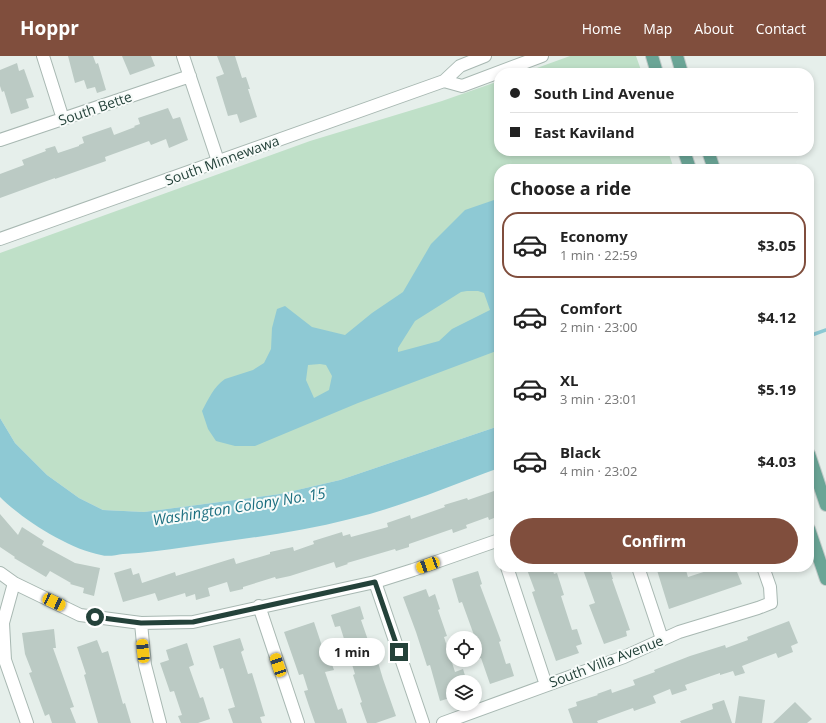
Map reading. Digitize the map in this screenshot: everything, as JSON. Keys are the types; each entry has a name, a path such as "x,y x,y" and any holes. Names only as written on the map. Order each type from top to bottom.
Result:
{"main road":[{"path":"652,56 656,68"},
{"path":"677,56 681,68"},
{"path":"814,469 826,505"},
{"path":"814,544 826,579"}],"street":[{"path":"43,56 63,119"},
{"path":"183,56 218,161"},
{"name":"South Minnewawa","path":"0,239 444,81 460,66 485,56"},
{"path":"510,68 542,56"},
{"path":"444,81 462,86 494,74"},
{"name":"South Bette","path":"0,140 190,76"},
{"path":"0,573 14,583 80,615 141,623 193,622 259,606 375,582 494,543"},
{"path":"509,572 546,684"},
{"path":"640,572 662,640"},
{"name":"South Villa Avenue","path":"443,723 459,720 546,684 624,657 679,632 758,608 771,602 770,587 764,572"},
{"path":"375,582 423,723"},
{"path":"14,583 3,623 5,660 27,723"},
{"path":"259,606 298,723"},
{"path":"141,623 145,665 160,723"}],"green space":[{"path":"570,56 636,56 640,68 537,68"},
{"path":"494,83 494,156 670,156 672,164 494,164 494,428 340,480 280,494 144,512 103,510 79,498 47,475 15,443 0,418 0,253 310,141 442,101"}],"water":[{"path":"494,200 494,352 358,403 255,446 235,446 216,441 208,429 202,411 221,382 225,379 253,370 264,363 271,349 272,328 277,309 285,306 312,327 345,335 372,313 403,292 431,244 465,210","holes":["478,291 484,293 490,310 452,329 439,341 398,352 398,348 415,321 461,292","308,365 326,365 332,376 329,390 314,398 306,380"]},
{"path":"0,418 15,443 47,475 79,498 103,510 144,512 280,494 340,480 494,428 494,470 444,489 369,514 330,524 178,548 112,556 104,556 88,552 61,540 34,524 0,497"}],"building":[{"path":"68,56 93,56 96,64 98,63 106,90 97,93 95,87 87,89 84,80 75,83"},
{"path":"122,56 151,56 155,66 130,75"},
{"path":"217,56 235,56 242,78 246,77 250,89 248,89 257,117 240,123 237,114 228,116 216,77 224,74"},
{"path":"17,63 19,71 24,69 34,97 26,99 29,108 11,114 4,91 2,92 0,86 0,70"},
{"path":"168,108 173,119 180,117 188,140 169,148 166,139 151,145 149,141 105,157 106,161 0,198 0,174 24,165 22,160 55,146 58,153 79,146 84,143 82,137 111,127 114,135 140,124 138,118"},
{"path":"494,491 494,518 489,520 488,517 466,525 467,528 453,533 452,529 409,544 409,547 396,551 395,549 347,563 348,564 336,568 334,562 290,576 276,579 275,577 243,587 243,589 230,592 227,582 208,588 210,596 196,600 195,594 186,597 185,593 158,601 155,593 123,602 114,573 131,568 133,575 139,573 142,583 175,572 176,576 234,558 236,564 270,554 270,552 293,547 294,551 314,544 313,541 342,532 343,536 350,534 351,537 388,527 387,523 410,515 411,519 445,507 444,505 467,498 468,500"},
{"path":"0,514 18,535 22,527 44,541 42,545 75,563 100,568 94,596 83,593 84,588 70,584 71,583 50,571 46,577 14,558 15,557 0,547"},
{"path":"478,571 482,584 480,585 501,641 499,642 506,664 510,663 514,676 490,684 482,661 482,631 472,631 462,602 459,603 452,579"},
{"path":"528,572 557,573 564,595 561,596 572,630 577,629 582,644 576,646 579,653 556,661 532,592 535,591"},
{"path":"584,572 611,572 630,630 626,631 627,636 604,644 589,605 595,603"},
{"path":"658,572 686,572 688,577 704,572 737,572 742,584 669,609"},
{"path":"426,589 429,597 435,594 440,609 438,610 446,633 446,636 444,637 446,643 446,667 453,667 455,672 463,669 465,675 446,675 446,699 440,701 430,665 427,666 403,597"},
{"path":"360,606 364,619 361,620 369,643 372,642 396,716 376,723 367,723 353,675 355,674 340,626 335,627 331,615"},
{"path":"789,621 798,643 791,646 793,652 778,658 776,653 742,666 745,673 735,676 733,671 720,675 720,673 685,685 687,690 672,695 670,689 653,696 656,703 634,711 633,708 597,721 598,723 573,723 568,709 577,706 576,702 611,689 612,693 635,685 633,680 655,672 654,670 690,656 725,645 726,648 748,640 747,637"},
{"path":"314,622 326,658 329,656 334,670 325,672 338,710 342,708 347,723 315,723 304,691 308,690 303,674 299,675 284,632"},
{"path":"54,629 56,648 53,648 74,707 70,708 76,723 52,723 49,714 45,716 29,673 32,672 25,654 22,633"},
{"path":"240,638 244,650 241,652 248,674 252,673 265,716 260,717 262,723 233,723 228,709 235,707 223,668 220,669 213,646"},
{"path":"97,640 102,653 108,651 123,704 125,703 131,723 98,723 84,675 86,674 77,647"},
{"path":"187,643 194,665 189,667 200,698 203,697 210,719 198,723 181,723 178,716 182,715 174,691 170,692 160,663 169,660 166,650"},
{"path":"739,696 765,700 762,723 735,723"},
{"path":"724,700 732,723 681,723 680,721 713,709 712,704"},
{"path":"795,702 812,719 807,723 773,723"}],"waterway":[{"name":"Washington Colony No. 15","path":"814,334 826,330"}],"route":[{"path":"95,617 141,623 193,622 259,606 375,582 399,652"}]}
